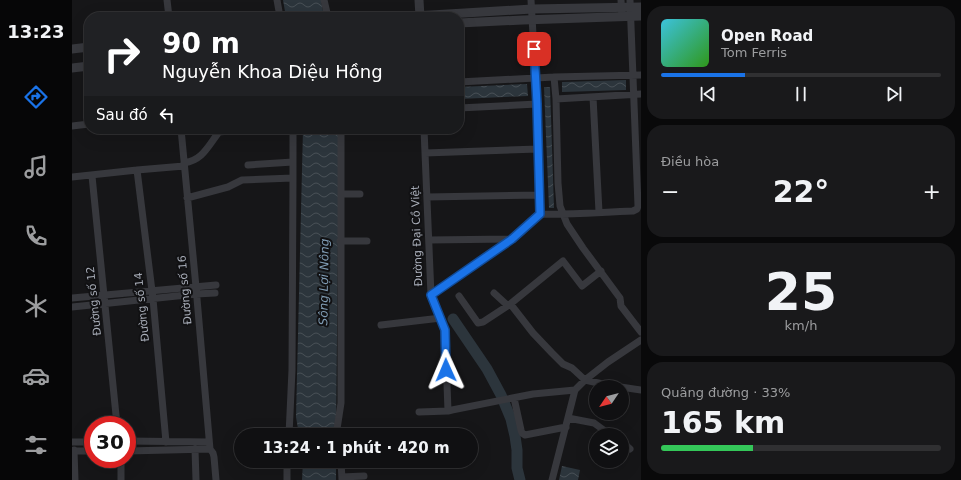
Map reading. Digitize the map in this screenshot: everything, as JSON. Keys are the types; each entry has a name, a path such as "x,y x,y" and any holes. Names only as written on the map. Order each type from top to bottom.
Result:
{"street":[{"path":"167,0 168,12"},
{"path":"277,0 279,12"},
{"path":"324,0 327,12"},
{"path":"419,0 420,12"},
{"path":"531,5 537,104 540,214"},
{"path":"460,12 531,5 626,8 641,16"},
{"path":"464,23 533,20 641,7"},
{"path":"431,295 512,239 540,214 633,211 637,209 637,95 633,75 626,8"},
{"path":"72,49 84,48"},
{"path":"72,68 84,67"},
{"path":"464,82 554,77 641,75"},
{"path":"554,77 560,206 567,224 620,298 621,306 641,332"},
{"path":"556,99 637,95"},
{"path":"593,97 599,212"},
{"path":"464,108 537,104"},
{"path":"72,126 84,125"},
{"name":"Đường số 16","path":"181,134 209,445 214,457 216,480"},
{"path":"72,177 92,176 192,162 206,151 218,134"},
{"path":"289,428 292,370 293,134"},
{"path":"337,428 341,403 341,134"},
{"name":"Đường Đại Cồ Việt","path":"424,134 431,295 445,330 448,411"},
{"path":"425,153 538,149"},
{"path":"248,165 293,162"},
{"name":"Đường số 14","path":"137,170 153,295 166,442"},
{"name":"Đường số 12","path":"92,176 117,416"},
{"path":"188,198 228,187 242,180 293,178"},
{"path":"341,194 360,194"},
{"path":"427,197 540,195"},
{"path":"429,240 512,239"},
{"path":"340,241 367,241"},
{"path":"459,296 478,323 483,322 509,305 563,261 582,286 600,271"},
{"path":"72,298 105,299 153,295 196,290 216,285"},
{"path":"196,290 215,293"},
{"path":"494,293 506,304 512,306 533,333 563,364 572,368 585,380 641,390"},
{"path":"72,306 105,299"},
{"path":"381,324 441,318"},
{"path":"552,480 575,390 608,362 641,340"},
{"path":"419,412 448,411 533,394 575,390"},
{"path":"511,398 522,433 525,435 566,427"},
{"path":"568,418 594,423 601,428"},
{"path":"72,442 84,442"},
{"path":"136,442 166,442 209,445"},
{"path":"136,451 195,449 209,445"},
{"path":"195,449 196,480"},
{"path":"75,480 73,450 84,451"},
{"path":"121,468 121,480"},
{"path":"287,480 288,468"},
{"path":"341,468 342,478 364,476"}],"water":[{"path":"283,0 321,0 323,12 285,12"},
{"path":"626,80 626,90 562,92 562,82"},
{"path":"527,84 528,96 464,99 464,87"},
{"path":"544,87 550,87 554,208 549,208"},
{"name":"Sông Lợi Nông","path":"303,134 339,134 336,428 298,428 296,417"},
{"path":"562,466 580,470 578,480 559,480"},
{"path":"303,468 336,468 336,480 302,480"}],"waterway":[{"path":"453,319 487,369 501,395 511,419 515,436 517,468 520,480"}],"route":[{"path":"446,370 445,330 431,295 512,239 540,214 534,49"}]}
